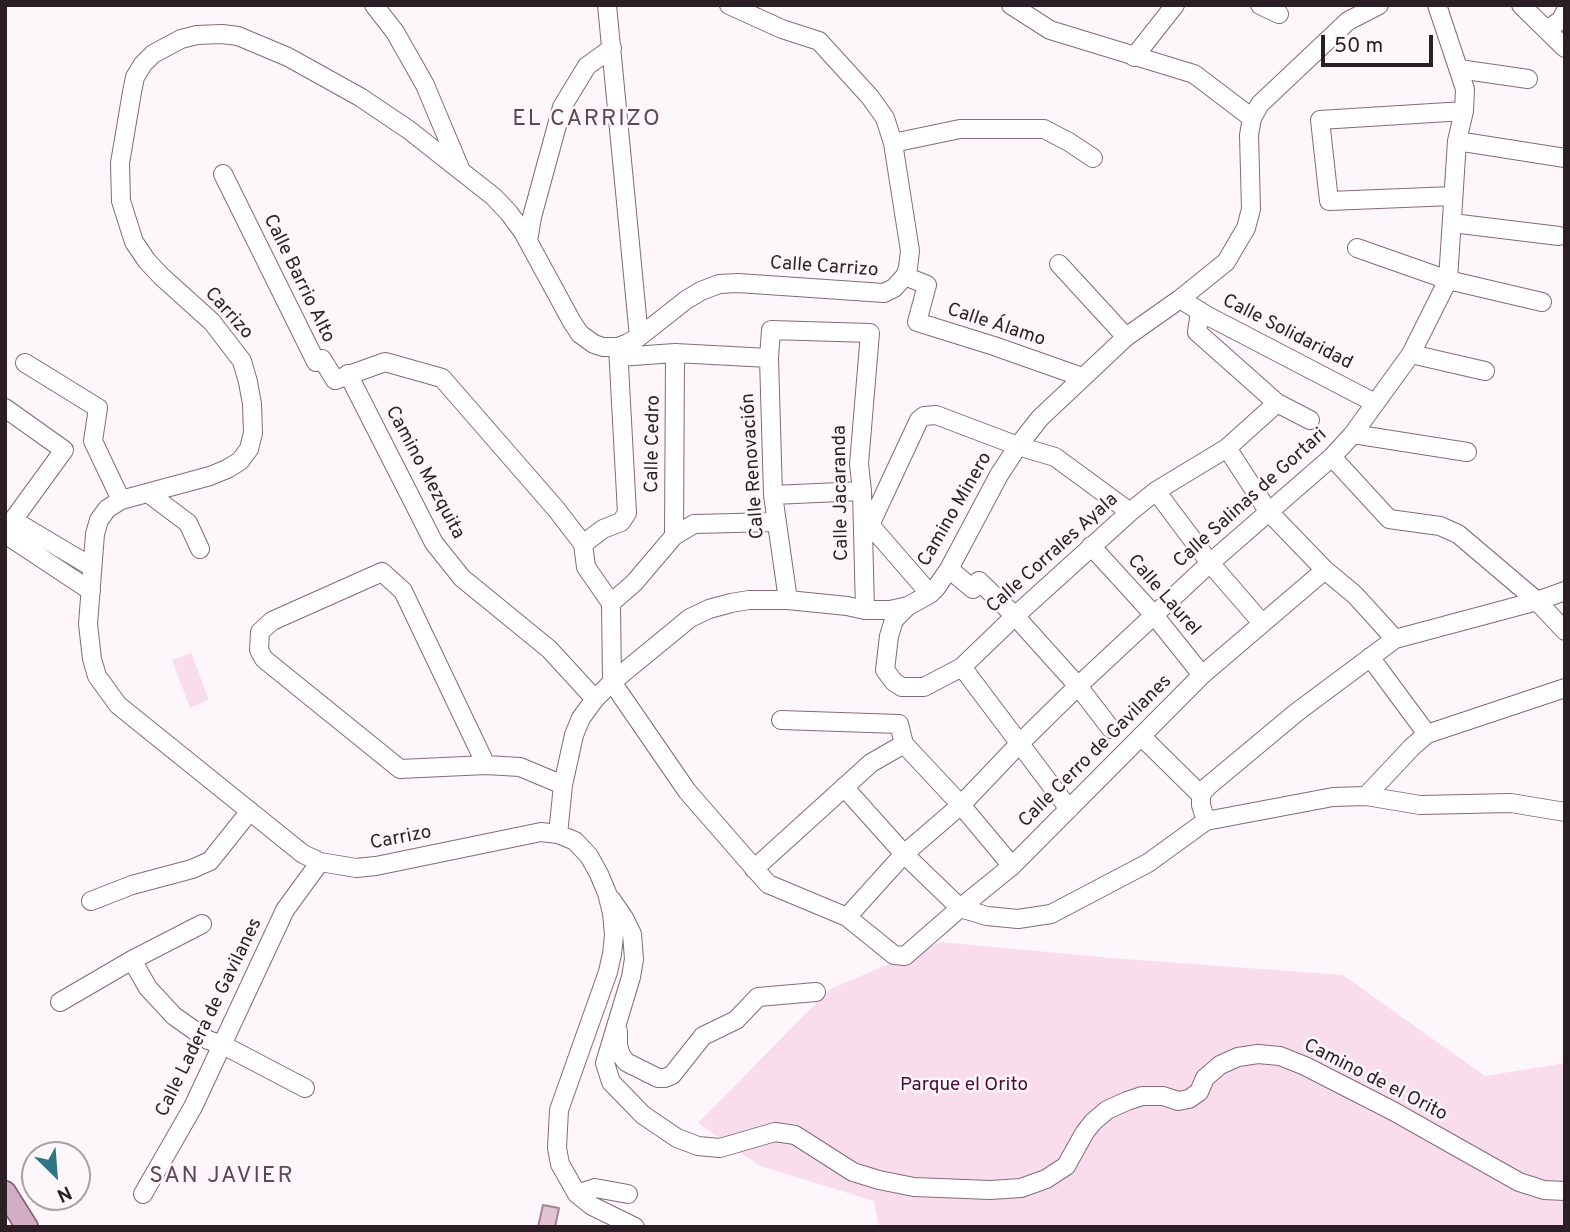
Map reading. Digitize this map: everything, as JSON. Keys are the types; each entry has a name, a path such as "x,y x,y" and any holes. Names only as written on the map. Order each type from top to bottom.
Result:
{"main road":[{"path":"5,1192 27,1227"}],"street":[{"path":"374,5 395,32 425,85 460,169"},
{"path":"607,5 639,337"},
{"name":"Calle Carrizo","path":"618,352 686,300 719,284 884,293 894,288 905,276 908,268 910,251 893,143 885,118 878,107 819,41 782,29 729,5"},
{"path":"1011,5 1050,30 1194,74 1252,118 1260,104 1348,21 1379,5"},
{"path":"1134,57 1175,5"},
{"path":"1259,5 1279,14"},
{"name":"Calle Salinas de Gortari","path":"847,917 904,854 961,805 1078,686 1210,563 1332,457 1353,434 1411,354 1448,280 1457,141 1464,111 1465,89 1437,5"},
{"path":"1521,5 1565,48"},
{"path":"1547,30 1561,20 1565,12"},
{"name":"Carrizo","path":"558,834 541,832 523,835 376,866 356,868 320,862 303,854 118,705 97,676 89,641 94,534 99,520 107,509 121,500 227,469 240,461 248,449 253,433 252,404 242,361 212,322 160,276 134,242 121,201 120,163 135,77 153,54 181,39 197,36 238,36 288,57 360,97 409,130 494,197 528,241 572,323 580,334 594,344 618,352 769,358"},
{"path":"528,241 562,107 587,66 612,48"},
{"path":"1459,69 1528,79"},
{"path":"1452,196 1329,201 1320,120 1464,111"},
{"name":"Camino Minero","path":"558,834 563,785 574,734 581,718 612,682 690,618 709,609 749,600 789,600 865,610 890,610 908,606 936,588 949,569 999,475 1040,418 1126,337 1226,262 1246,228 1251,209 1249,135 1252,118"},
{"path":"893,143 960,129 1044,129 1093,158"},
{"path":"1457,141 1565,158"},
{"name":"Calle Barrio Alto","path":"223,174 316,362 322,359 335,380 348,374"},
{"path":"1452,223 1559,236"},
{"path":"1357,248 1448,280 1542,302"},
{"path":"1059,264 1126,337"},
{"name":"Calle Álamo","path":"905,276 927,285 917,322 1082,377"},
{"name":"Calle Solidaridad","path":"1180,299 1375,403"},
{"path":"1200,311 1197,332 1277,403 1310,420"},
{"name":"Calle Jacaranda","path":"771,330 870,333 859,464 865,610"},
{"name":"Calle Renovación","path":"771,330 769,358 773,495 789,600"},
{"name":"Calle Cedro","path":"583,544 603,529 621,522 627,513 618,352"},
{"name":"Calle Cedro","path":"674,536 676,353"},
{"path":"1411,354 1485,372"},
{"path":"348,374 385,362 442,378 583,544 586,567 611,603 612,682 687,791 768,884 847,917"},
{"path":"25,363 97,408 93,441 121,500"},
{"name":"Camino Mezquita","path":"348,374 434,543 462,578 549,649 595,699"},
{"name":"Calle Corrales Ayala","path":"908,606 894,620 885,670 894,682 902,687 924,687 962,667 1130,512 1156,491 1227,448 1277,403"},
{"path":"5,408 64,450 9,527"},
{"name":"Calle Jacaranda","path":"930,594 870,525 919,420 925,416 936,415 1018,446"},
{"path":"1353,434 1467,452"},
{"path":"1018,446 1055,457 1130,512"},
{"path":"1227,448 1269,511 1325,570 1355,595 1395,639"},
{"path":"1332,457 1389,519 1440,526 1458,534 1537,601 1565,631"},
{"path":"773,495 862,491"},
{"path":"1156,491 1210,563 1262,623"},
{"path":"148,493 188,523 200,549"},
{"path":"611,603 634,583 674,536 694,524 776,522"},
{"path":"9,527 92,567"},
{"path":"9,527 90,591"},
{"name":"Calle Laurel","path":"1091,546 1154,615 1202,675"},
{"path":"949,569 973,589 979,581 1015,616 1078,686 1111,729"},
{"name":"Calle Cerro de Gavilanes","path":"847,917 894,955 905,956 1012,866 1202,675 1325,570"},
{"path":"486,765 403,591 383,572 272,621 260,632 258,650 264,659 400,769 486,765 520,767 563,785"},
{"path":"1206,821 1201,795 1208,787 1297,712 1395,639 1565,591"},
{"path":"1370,657 1427,734"},
{"path":"962,667 1069,810"},
{"path":"1366,796 1427,734 1565,688"},
{"path":"780,720 899,724 904,744 961,805 1012,866"},
{"path":"1141,736 1201,795"},
{"path":"754,869 872,762 904,744"},
{"path":"844,787 904,854 960,908 987,916 1018,919 1051,914 1147,863 1206,821 1333,797 1366,796 1420,805 1511,803 1565,812"},
{"path":"91,901 132,885 192,869 210,860 250,811"},
{"path":"558,834 575,841 589,856 607,892 614,935 608,972 559,1110 557,1148 560,1164 578,1194 592,1206 635,1227"},
{"name":"Calle Ladera de Gavilanes","path":"143,1195 193,1107 285,910 320,862"},
{"name":"Camino de el Orito","path":"607,892 632,934 634,959 605,1063 611,1082 643,1115 677,1138 698,1146 720,1148 775,1132 795,1135 853,1172 880,1180 914,1187 1000,1190 1021,1188 1046,1179 1066,1166 1085,1132 1107,1110 1142,1096 1163,1096 1178,1101 1189,1099 1199,1091 1205,1078 1220,1065 1238,1057 1258,1054 1280,1056 1305,1066 1393,1111 1519,1182 1544,1190 1565,1191"},
{"path":"60,1002 132,960 202,924"},
{"path":"132,960 148,988 174,1016 208,1040 223,1045 305,1088"},
{"path":"617,1021 618,1045 626,1062 657,1078 665,1078 672,1075 703,1036 736,1020 758,997 816,992"},
{"path":"578,1194 595,1188 628,1194"}],"green space":[{"path":"191,653 209,700 190,708 172,660"},
{"name":"Parque el Orito","path":"941,942 1343,975 1485,1076 1565,1063 1565,1227 879,1227 874,1201 760,1166 698,1123 830,989"}],"building":[{"path":"543,1205 559,1208 555,1227 538,1227"}],"district":[{"name":"EL CARRIZO","path":"587,120"},
{"name":"SAN JAVIER","path":"222,1177"}]}
